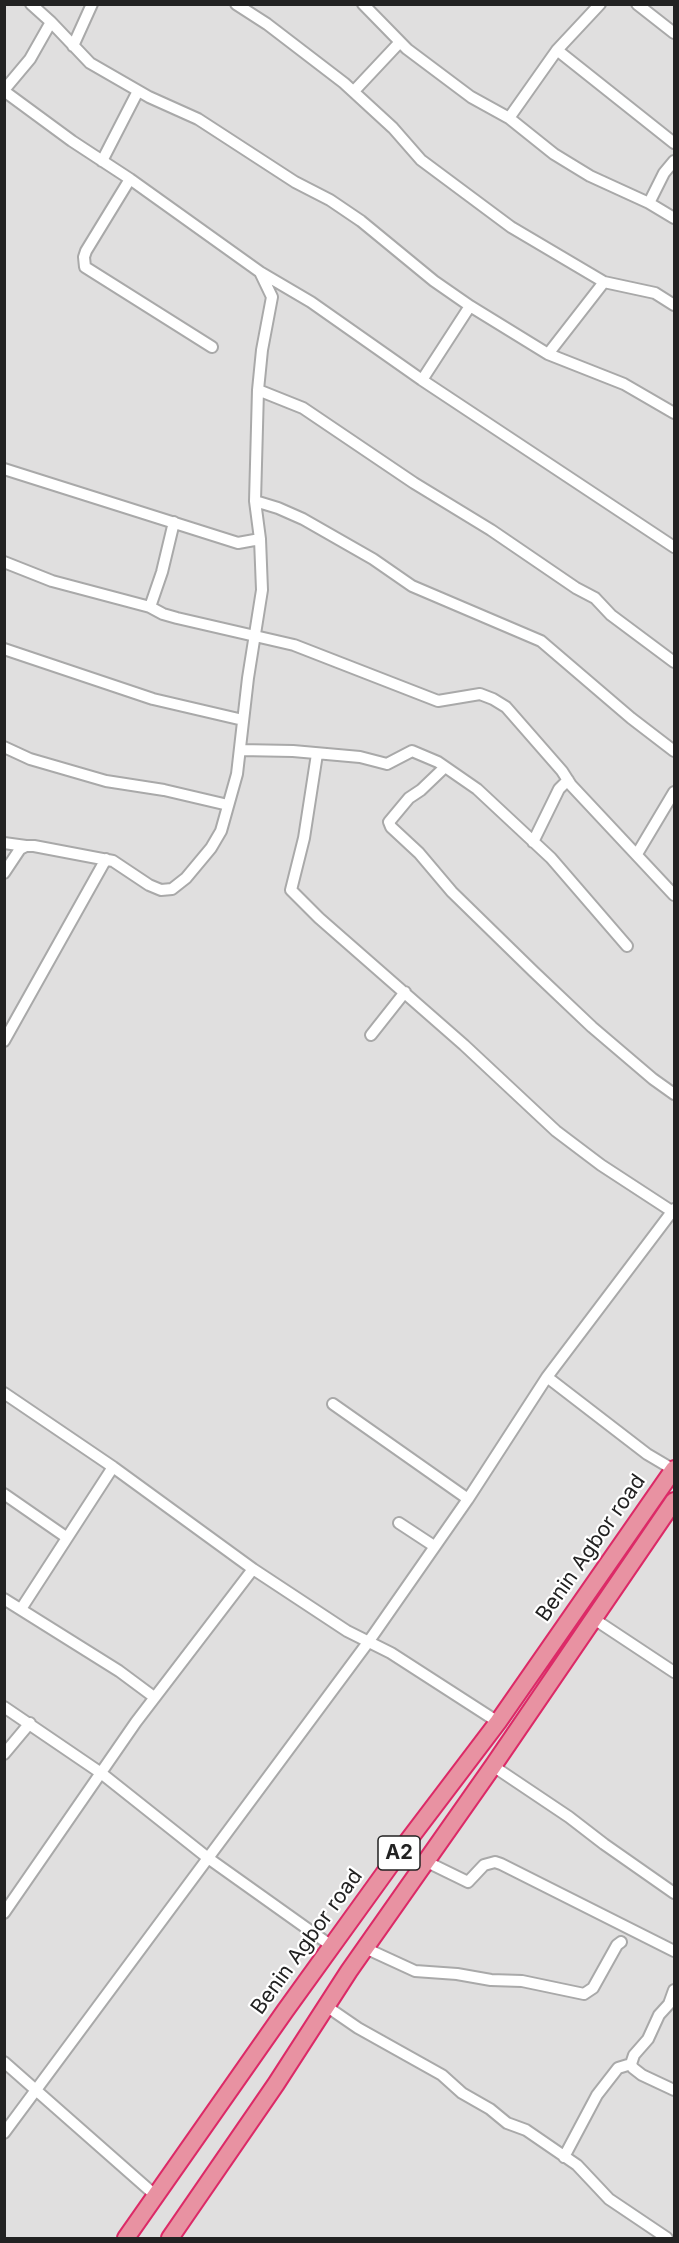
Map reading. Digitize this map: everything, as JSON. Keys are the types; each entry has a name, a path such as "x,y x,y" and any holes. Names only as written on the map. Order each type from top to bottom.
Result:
{"highway":[{"name":"Benin Agbor road","path":"126,2238 154,2195 404,1846 498,1722 674,1469"},
{"name":"Benin Agbor road","path":"170,2238 276,2084 365,1948 675,1501"}],"street":[{"path":"31,4 90,63 138,91 198,119 295,182 330,200 470,306 548,354 624,384 675,413"},
{"path":"73,46 92,4"},
{"path":"236,4 267,24 354,91 393,128 421,160 467,196 526,237 604,282 655,293 675,305"},
{"path":"363,4 400,42 471,97 508,118 554,154 581,171 675,218"},
{"path":"508,118 556,50 600,4"},
{"path":"637,4 675,33"},
{"path":"51,22 30,59 4,90 260,272 286,287 675,547"},
{"path":"354,91 400,42"},
{"path":"556,50 675,143"},
{"path":"102,161 138,91"},
{"path":"649,203 663,173 675,161"},
{"path":"130,179 86,251 85,267 212,347"},
{"path":"4,843 106,859 122,866 149,885 161,890 172,890 186,878 211,848 221,831 237,774 262,590 260,539 255,501 258,390 262,350 272,297 260,272"},
{"path":"548,354 604,282"},
{"path":"272,297 286,287"},
{"path":"422,380 470,306"},
{"path":"258,390 303,408 414,483 491,530 576,588 595,598 611,615 675,662"},
{"path":"4,469 238,543 260,539"},
{"path":"255,501 278,507 303,519 373,559 412,586 541,641 631,718 675,751"},
{"path":"150,607 162,572 174,522"},
{"path":"4,562 52,581 150,607 163,614 294,645 438,700 480,694 493,699 506,706 568,780 675,895"},
{"path":"4,649 153,699 243,720"},
{"path":"4,747 30,759 106,781 164,790 228,804"},
{"path":"240,750 293,751 360,757 387,764 412,751 445,767 477,789 551,858 627,946"},
{"path":"4,2133 369,1641 468,1499 547,1377 674,1211 601,1165 556,1131 291,890 304,838 317,754"},
{"path":"445,767 410,798 389,822 391,827 419,853 452,892 542,980 592,1027 653,1079 675,1094"},
{"path":"533,842 559,789 568,780"},
{"path":"637,854 675,792"},
{"path":"4,873 16,854 26,846"},
{"path":"4,1041 106,859"},
{"path":"371,1035 405,992"},
{"path":"547,1377 647,1454 674,1469"},
{"path":"4,1393 113,1467 253,1569 346,1631 391,1653 498,1722"},
{"path":"333,1404 468,1499"},
{"path":"21,1609 113,1467"},
{"path":"4,1494 66,1537"},
{"path":"399,1523 434,1546"},
{"path":"4,1913 154,1697 178,1669 253,1569"},
{"path":"4,1599 119,1671 154,1697"},
{"path":"594,1619 675,1672"},
{"path":"4,1707 101,1773 208,1858 333,1947"},
{"path":"4,1754 30,1723"},
{"path":"493,1766 568,1816 675,1893"},
{"path":"425,1861 468,1882 484,1865 501,1864 675,1951"},
{"path":"365,1948 415,1971 457,1974 491,1980 522,1981 584,1994 593,1988 617,1945 621,1942"},
{"path":"675,1990 648,2039 634,2055 632,2064 633,2068 642,2075 675,2090"},
{"path":"326,2006 358,2028 441,2075 462,2093 490,2109 507,2123 526,2130 577,2165 609,2199 667,2238"},
{"path":"664,2010 675,2016"},
{"path":"4,2062 154,2195"},
{"path":"564,2157 597,2095 618,2068 632,2064"}],"shaded area":[{"path":"5,5 674,5 674,2238 5,2238"}]}
